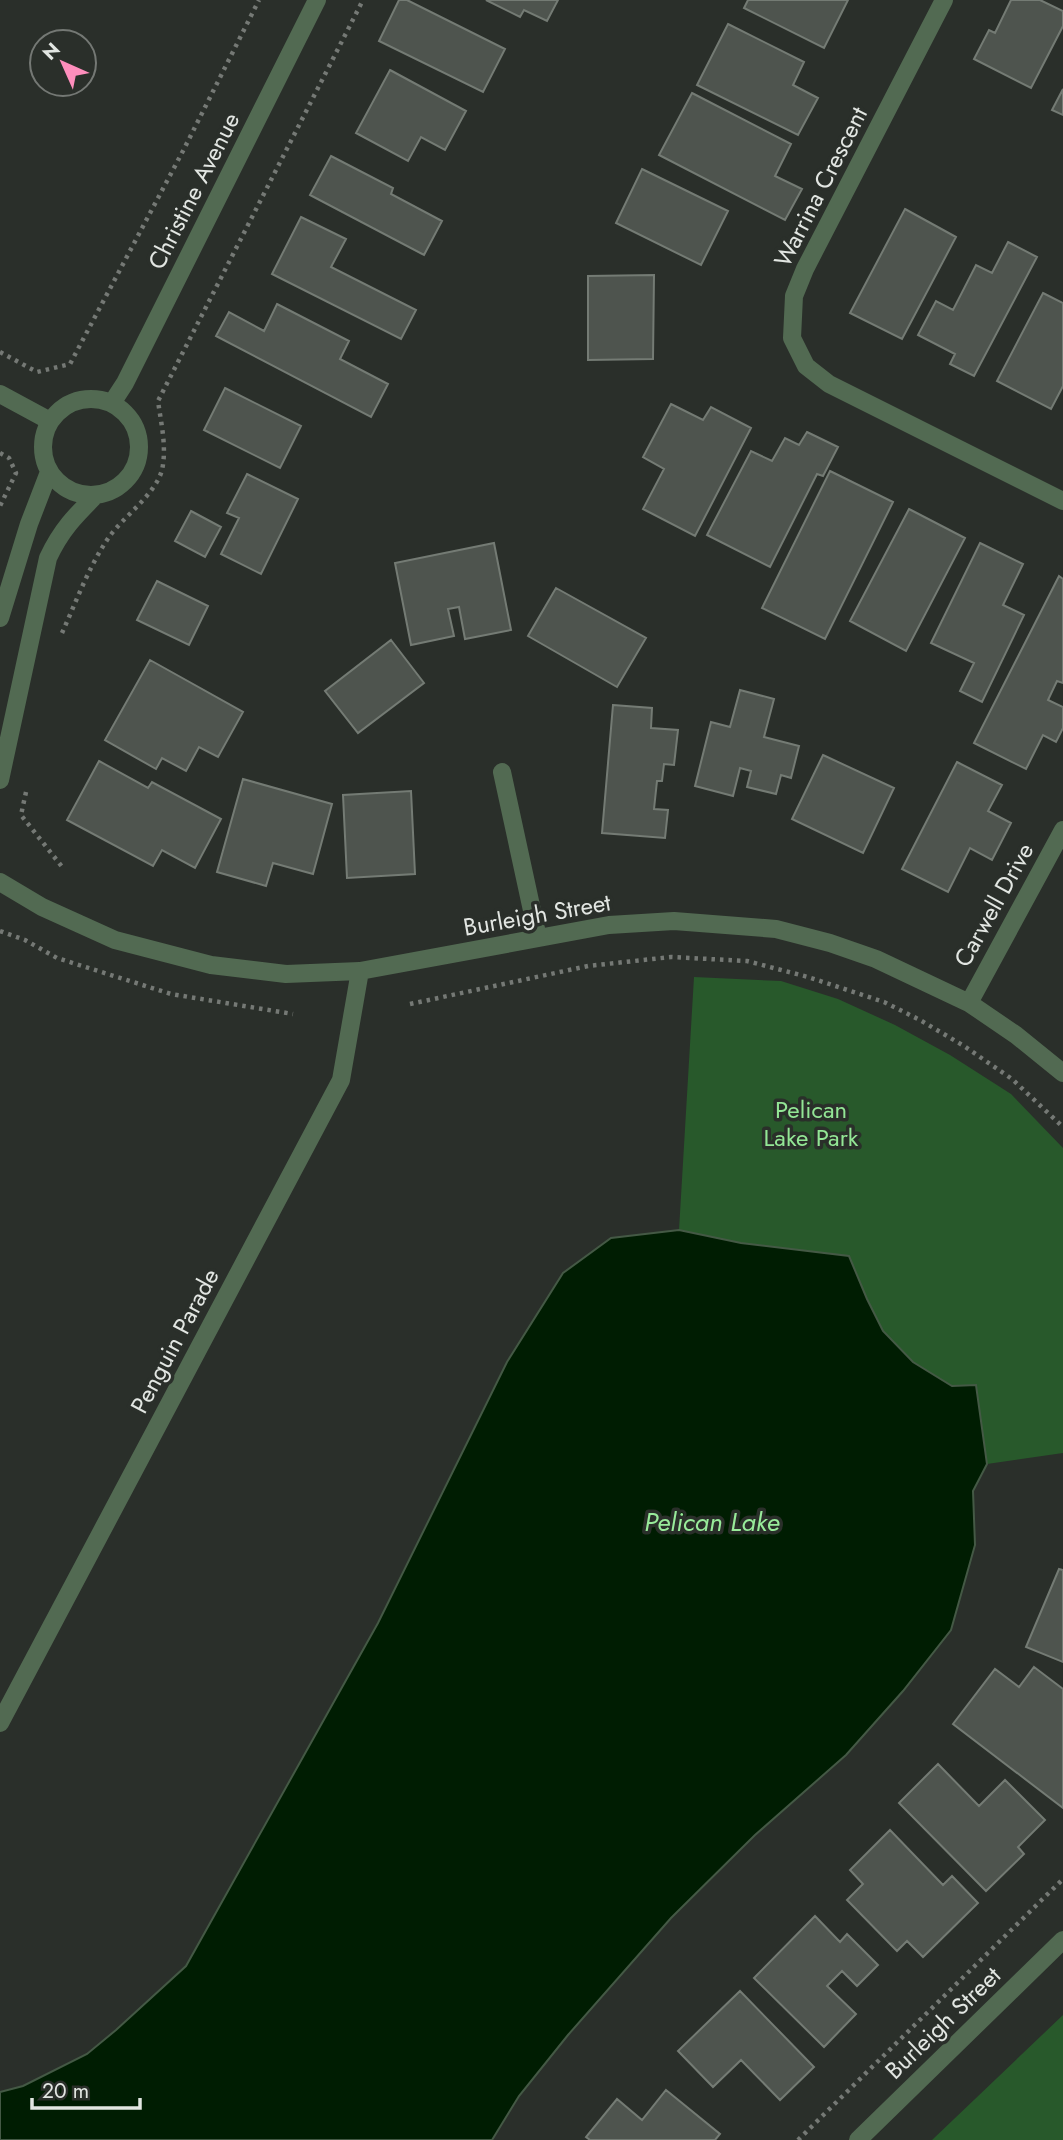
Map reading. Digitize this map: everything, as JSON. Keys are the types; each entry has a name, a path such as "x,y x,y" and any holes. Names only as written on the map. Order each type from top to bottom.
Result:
{"street":[{"name":"Christine Avenue","path":"112,403 125,383 317,0"},
{"name":"Warrina Crescent","path":"944,0 805,269 794,296 792,338 806,366 829,384 1063,501"},
{"path":"0,394 50,421"},
{"path":"98,399 112,403 124,411 134,424 139,439 139,454 134,469 124,482 111,491 82,495 69,490 49,472 44,459 44,432 50,421 59,410 78,401 98,399"},
{"path":"0,618 29,524 49,472"},
{"path":"0,780 48,558 58,537 96,495"},
{"path":"502,772 538,938"},
{"name":"Carwell Drive","path":"969,1003 1063,830"},
{"name":"Burleigh Street","path":"0,883 42,907 115,940 211,965 286,974 360,971 609,925 674,921 776,929 830,943 876,959 969,1003 1016,1035 1063,1073"},
{"name":"Penguin Parade","path":"0,1723 341,1080 360,971"},
{"name":"Burleigh Street","path":"858,2140 1063,1940"}],"path":[{"path":"0,352 37,372 70,363 184,149 259,0"},
{"path":"59,640 109,536 155,485 164,453 158,401 363,0"},
{"path":"0,453 9,458 16,472 0,506"},
{"path":"27,788 21,815 62,868"},
{"path":"0,931 25,940 58,958 171,994 293,1014"},
{"path":"410,1004 588,966 671,957 747,961 808,977 884,1002 920,1020 1012,1079 1063,1127"},
{"path":"798,2140 1063,1879"}],"green space":[{"name":"Pelican Lake Park","path":"694,977 781,981 838,999 895,1025 950,1055 1011,1094 1063,1148 1063,1453 987,1464 976,1385 952,1386 913,1362 883,1331 867,1299 741,1243 679,1230"},
{"path":"1063,2015 1063,2140 932,2140"}],"water":[{"name":"Pelican Lake","path":"679,1230 741,1243 849,1256 883,1331 913,1362 952,1386 976,1385 987,1464 973,1491 975,1545 951,1630 903,1691 846,1755 755,1835 671,1918 568,2035 519,2096 492,2140 0,2140 0,2092 23,2086 87,2054 186,1966 378,1623 507,1362 563,1273 611,1238"}],"building":[{"path":"399,0 407,0 505,49 483,92 379,41"},
{"path":"486,0 558,0 547,21 524,10 520,17"},
{"path":"748,0 848,0 824,48 744,8"},
{"path":"1011,0 1040,0 1063,11 1063,26 1031,88 974,59 989,30 995,33"},
{"path":"728,24 804,62 793,85 818,98 798,135 697,85"},
{"path":"390,70 466,111 445,150 421,137 408,161 356,133"},
{"path":"1063,89 1063,115 1052,110"},
{"path":"692,93 791,144 775,176 802,189 785,220 659,155"},
{"path":"331,156 393,188 391,194 442,221 424,255 310,195"},
{"path":"642,169 728,211 701,265 616,223"},
{"path":"905,209 956,237 902,339 850,313"},
{"path":"301,217 346,239 331,267 416,310 401,339 272,274"},
{"path":"1008,242 1037,257 974,376 950,364 955,354 918,335 936,301 953,310 976,265 992,273"},
{"path":"654,275 653,359 588,360 588,276"},
{"path":"1043,293 1063,303 1063,386 1051,409 997,381"},
{"path":"277,304 349,341 340,359 388,384 371,417 216,336 229,312 264,331"},
{"path":"225,388 301,426 280,468 204,430"},
{"path":"671,404 703,420 711,407 751,428 695,536 643,509 664,469 643,457"},
{"path":"807,432 838,447 823,476 817,474 770,567 707,535 751,451 772,461 785,438 799,445"},
{"path":"830,471 893,502 825,639 762,608"},
{"path":"247,474 298,499 261,574 221,554 239,518 227,513"},
{"path":"909,509 965,538 906,651 850,621"},
{"path":"191,511 221,527 205,557 175,541"},
{"path":"494,543 511,630 465,639 459,607 448,609 454,636 411,645 395,563"},
{"path":"980,543 1023,564 1003,605 1024,615 982,702 960,691 974,663 931,643"},
{"path":"1059,576 1063,579 1063,683 1057,681 1048,700 1063,707 1063,728 1056,742 1043,735 1026,769 974,743"},
{"path":"157,581 208,606 189,645 137,620"},
{"path":"556,588 646,638 617,687 528,636"},
{"path":"391,640 424,683 358,733 325,691"},
{"path":"150,660 243,712 218,757 199,747 186,771 162,758 156,769 105,740"},
{"path":"740,690 774,699 764,737 799,746 791,778 781,775 776,794 747,787 751,771 740,768 733,796 695,786 711,722 730,727"},
{"path":"613,705 652,708 651,728 678,730 674,765 664,764 662,781 657,781 654,809 668,810 665,838 602,833"},
{"path":"823,755 894,788 863,853 792,819"},
{"path":"99,761 148,788 152,782 221,819 195,868 162,850 153,866 67,820"},
{"path":"957,762 1002,785 988,811 1011,823 992,860 970,848 948,892 902,869"},
{"path":"243,779 332,804 313,874 273,863 266,886 217,872"},
{"path":"411,791 415,874 347,878 343,795"},
{"path":"1059,1569 1063,1570 1063,1662 1026,1647"},
{"path":"1034,1667 1063,1689 1063,1808 953,1724 995,1669 1019,1687"},
{"path":"938,1764 979,1806 1005,1780 1045,1820 1018,1847 1024,1854 986,1891 899,1803"},
{"path":"890,1830 943,1885 952,1876 978,1903 923,1957 907,1941 897,1951 847,1900 863,1884 850,1870"},
{"path":"815,1916 840,1942 847,1934 878,1965 857,1986 842,1971 827,1986 856,2014 824,2047 754,1978"},
{"path":"740,1991 814,2067 780,2100 741,2060 713,2087 678,2051"},
{"path":"666,2090 720,2134 715,2140 590,2140 586,2137 617,2099 642,2120"}]}
